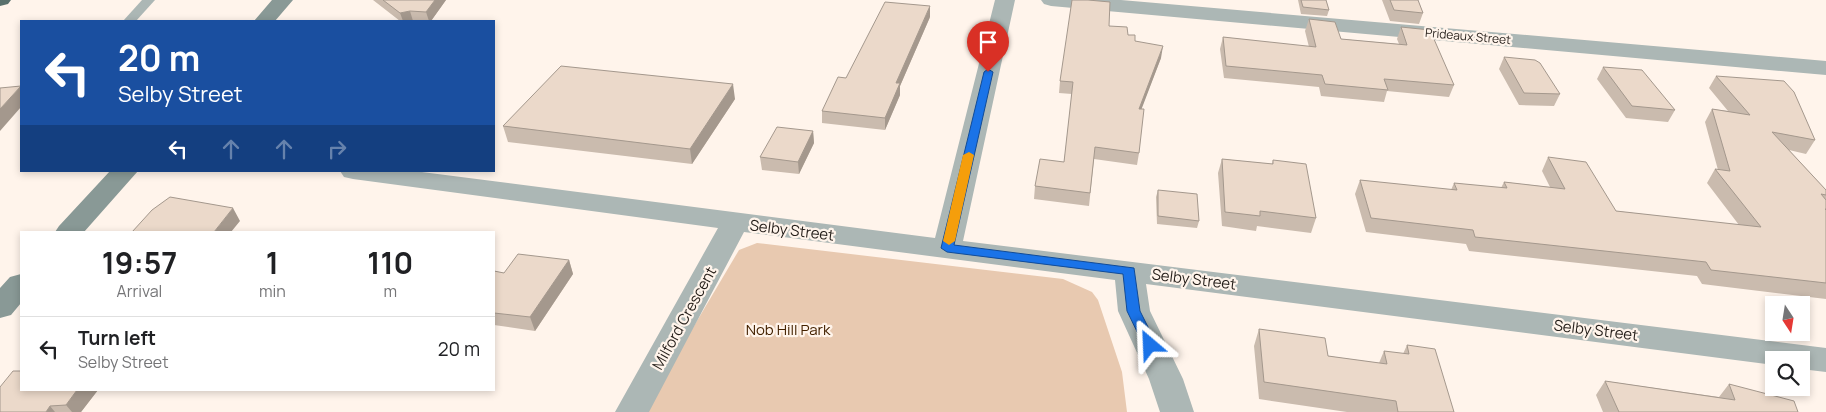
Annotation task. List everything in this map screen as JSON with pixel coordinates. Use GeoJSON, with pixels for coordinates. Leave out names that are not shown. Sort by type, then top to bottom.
{"type":"FeatureCollection","features":[{"type":"Feature","properties":{"kind":"street"},"geometry":{"type":"LineString","coordinates":[[265,20],[283,0]]}},
{"type":"Feature","properties":{"kind":"street"},"geometry":{"type":"LineString","coordinates":[[947,248],[1005,0]]}},
{"type":"Feature","properties":{"kind":"street","name":"Prideaux Street"},"geometry":{"type":"LineString","coordinates":[[1051,0],[1826,68]]}},
{"type":"Feature","properties":{"kind":"street"},"geometry":{"type":"LineString","coordinates":[[69,231],[124,172]]}},
{"type":"Feature","properties":{"kind":"street","name":"Selby Street"},"geometry":{"type":"LineString","coordinates":[[361,172],[735,223],[947,248],[1826,360]]}},
{"type":"Feature","properties":{"kind":"street","name":"Milford Crescent"},"geometry":{"type":"LineString","coordinates":[[632,412],[735,223]]}},
{"type":"Feature","properties":{"kind":"street"},"geometry":{"type":"LineString","coordinates":[[1129,271],[1134,311],[1166,379],[1177,412]]}},
{"type":"Feature","properties":{"kind":"street"},"geometry":{"type":"LineString","coordinates":[[0,307],[20,285]]}},
{"type":"Feature","properties":{"kind":"lane"},"geometry":{"type":"LineString","coordinates":[[130,20],[149,0]]}},
{"type":"Feature","properties":{"kind":"green space","name":"Nob Hill Park"},"geometry":{"type":"Polygon","coordinates":[[[757,243],[1063,279],[1092,292],[1098,300],[1122,372],[1127,412],[643,412],[739,250],[757,243]]]}},
{"type":"Feature","properties":{"kind":"building"},"geometry":{"type":"Polygon","coordinates":[[[383,0],[435,0],[426,12],[410,11],[400,13],[383,0]]]}},
{"type":"Feature","properties":{"kind":"building"},"geometry":{"type":"Polygon","coordinates":[[[1072,0],[1110,2],[1109,26],[1127,27],[1128,35],[1135,35],[1135,41],[1163,46],[1139,109],[1144,109],[1139,153],[1095,147],[1090,193],[1035,186],[1040,159],[1064,162],[1073,82],[1060,81],[1072,0]]]}},
{"type":"Feature","properties":{"kind":"building"},"geometry":{"type":"Polygon","coordinates":[[[1301,0],[1326,0],[1329,10],[1303,7],[1301,0]]]}},
{"type":"Feature","properties":{"kind":"building"},"geometry":{"type":"Polygon","coordinates":[[[1390,0],[1418,0],[1423,13],[1394,10],[1390,0]]]}},
{"type":"Feature","properties":{"kind":"building"},"geometry":{"type":"Polygon","coordinates":[[[885,2],[930,6],[896,83],[900,83],[885,118],[822,111],[838,77],[846,78],[885,2]]]}},
{"type":"Feature","properties":{"kind":"building"},"geometry":{"type":"Polygon","coordinates":[[[1309,19],[1335,22],[1341,39],[1407,45],[1401,27],[1430,30],[1454,85],[1384,79],[1388,90],[1325,84],[1322,75],[1226,66],[1223,37],[1316,47],[1309,19]]]}},
{"type":"Feature","properties":{"kind":"building"},"geometry":{"type":"Polygon","coordinates":[[[1504,57],[1535,60],[1540,63],[1560,94],[1524,93],[1504,57]]]}},
{"type":"Feature","properties":{"kind":"building"},"geometry":{"type":"Polygon","coordinates":[[[561,66],[733,84],[690,149],[503,126],[561,66]]]}},
{"type":"Feature","properties":{"kind":"building"},"geometry":{"type":"Polygon","coordinates":[[[1603,67],[1642,70],[1675,110],[1632,106],[1603,67]]]}},
{"type":"Feature","properties":{"kind":"building"},"geometry":{"type":"Polygon","coordinates":[[[1716,76],[1784,81],[1794,92],[1815,140],[1772,132],[1826,190],[1826,195],[1821,194],[1826,200],[1826,283],[1711,270],[1706,262],[1475,237],[1473,230],[1371,218],[1360,180],[1457,190],[1454,183],[1507,188],[1504,182],[1565,189],[1548,157],[1586,162],[1616,211],[1761,227],[1715,169],[1730,171],[1712,109],[1750,115],[1716,76]]]}},
{"type":"Feature","properties":{"kind":"building"},"geometry":{"type":"Polygon","coordinates":[[[20,86],[0,109],[0,88],[20,86]]]}},
{"type":"Feature","properties":{"kind":"building"},"geometry":{"type":"Polygon","coordinates":[[[777,127],[813,131],[798,162],[760,157],[777,127]]]}},
{"type":"Feature","properties":{"kind":"building"},"geometry":{"type":"Polygon","coordinates":[[[1222,159],[1273,164],[1273,160],[1306,164],[1316,218],[1260,211],[1260,216],[1225,212],[1222,159]]]}},
{"type":"Feature","properties":{"kind":"building"},"geometry":{"type":"Polygon","coordinates":[[[1158,190],[1197,194],[1199,221],[1158,216],[1158,190]]]}},
{"type":"Feature","properties":{"kind":"building"},"geometry":{"type":"Polygon","coordinates":[[[170,197],[233,208],[215,231],[133,231],[152,210],[170,197]]]}},
{"type":"Feature","properties":{"kind":"building"},"geometry":{"type":"Polygon","coordinates":[[[518,254],[569,260],[530,317],[495,313],[495,271],[504,273],[518,254]]]}},
{"type":"Feature","properties":{"kind":"building"},"geometry":{"type":"Polygon","coordinates":[[[1259,329],[1325,338],[1328,356],[1387,364],[1384,351],[1409,354],[1407,345],[1435,349],[1454,412],[1398,412],[1396,401],[1264,382],[1259,329]]]}},
{"type":"Feature","properties":{"kind":"building"},"geometry":{"type":"Polygon","coordinates":[[[13,371],[20,371],[20,391],[76,391],[66,405],[50,406],[46,412],[0,412],[0,387],[13,371]]]}},
{"type":"Feature","properties":{"kind":"building"},"geometry":{"type":"Polygon","coordinates":[[[1605,381],[1735,400],[1729,384],[1765,393],[1765,396],[1775,396],[1794,401],[1798,412],[1619,412],[1605,381]]]}},
{"type":"Feature","properties":{"kind":"slow traffic"},"geometry":{"type":"LineString","coordinates":[[949,241],[969,155]]}},
{"type":"Feature","properties":{"kind":"route"},"geometry":{"type":"LineString","coordinates":[[988,72],[947,248],[1129,271],[1134,311],[1150,345]]}}]}
